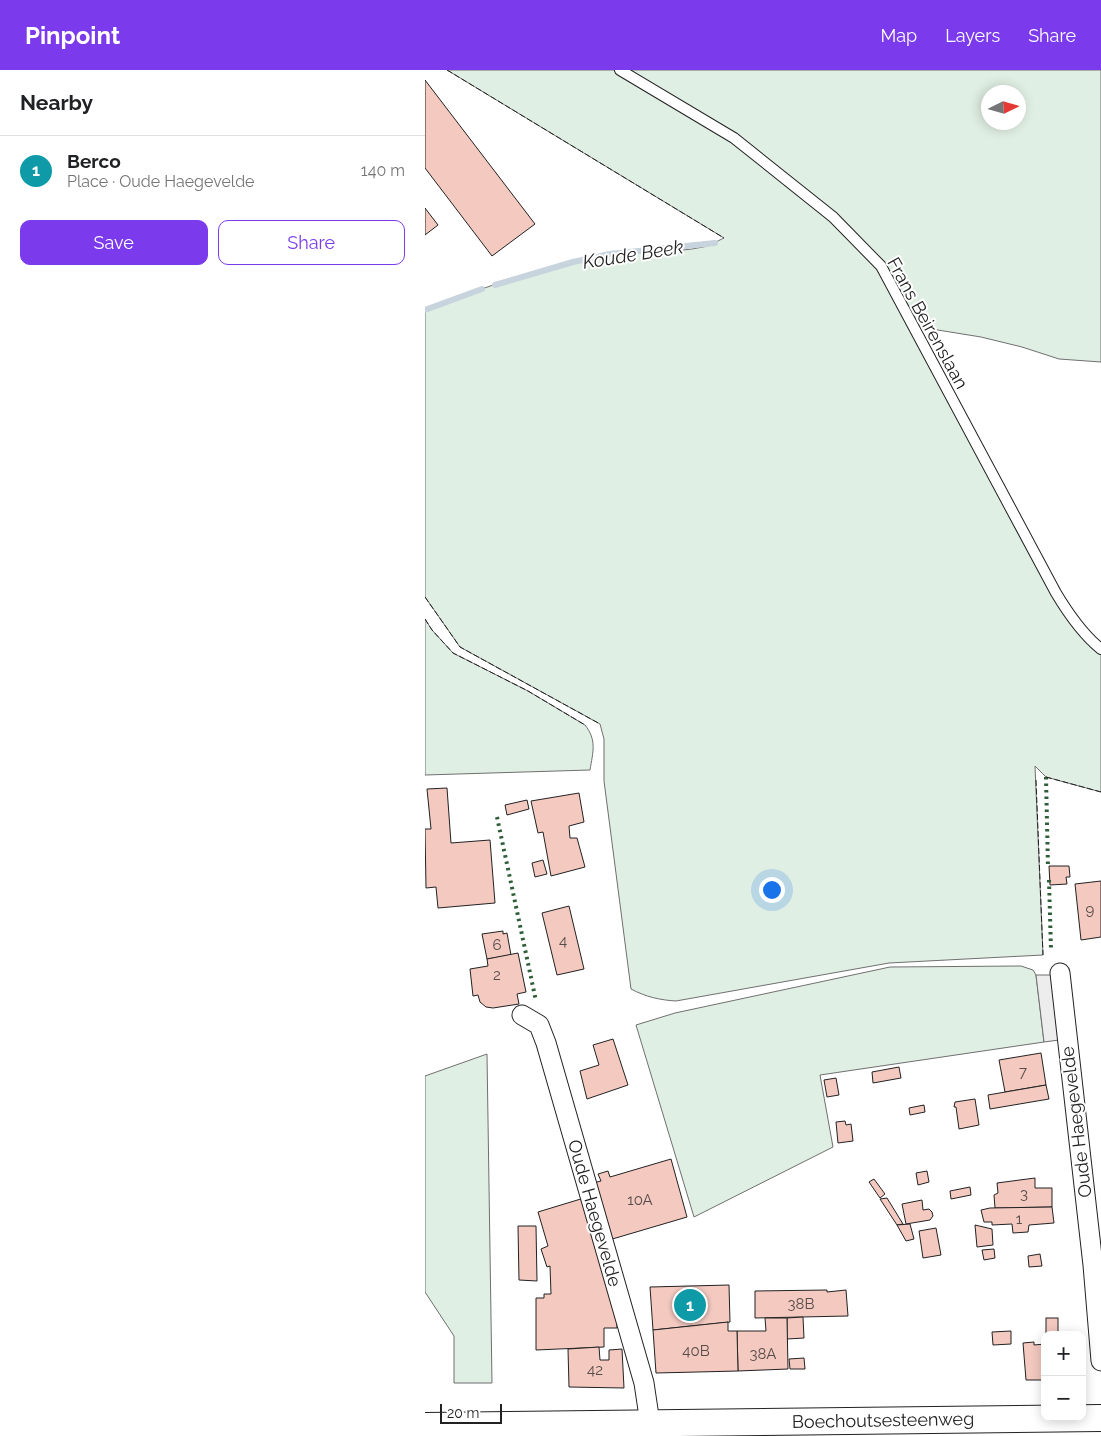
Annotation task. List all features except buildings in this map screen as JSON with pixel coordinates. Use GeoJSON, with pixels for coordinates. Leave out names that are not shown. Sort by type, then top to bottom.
{"type":"FeatureCollection","features":[{"type":"Feature","properties":{"kind":"street","name":"Oude Haegevelde"},"geometry":{"type":"LineString","coordinates":[[1060,973],[1093,1265],[1101,1362]]}},
{"type":"Feature","properties":{"kind":"street","name":"Oude Haegevelde"},"geometry":{"type":"LineString","coordinates":[[522,1015],[539,1025],[546,1043],[644,1383],[649,1422]]}},
{"type":"Feature","properties":{"kind":"street","name":"Boechoutsesteenweg"},"geometry":{"type":"LineString","coordinates":[[425,1426],[1101,1418]]}},
{"type":"Feature","properties":{"kind":"lane","name":"Frans Beirenslaan"},"geometry":{"type":"LineString","coordinates":[[620,70],[733,138],[833,217],[881,266],[1068,614],[1101,649]]}},
{"type":"Feature","properties":{"kind":"green space"},"geometry":{"type":"Polygon","coordinates":[[[447,70],[1101,70],[1101,362],[1059,359],[1022,347],[981,337],[913,326],[1056,593],[1101,649],[1101,792],[1046,777],[1035,766],[1043,955],[889,963],[676,1001],[653,998],[631,989],[604,781],[604,739],[600,724],[460,647],[425,597],[425,310],[515,278],[584,259],[608,254],[667,251],[708,246],[724,238],[447,70]]]}},
{"type":"Feature","properties":{"kind":"green space"},"geometry":{"type":"Polygon","coordinates":[[[425,619],[432,630],[453,653],[528,691],[585,725],[593,741],[590,770],[425,775],[425,619]]]}},
{"type":"Feature","properties":{"kind":"green space"},"geometry":{"type":"Polygon","coordinates":[[[1021,966],[1033,970],[1036,975],[1044,1042],[820,1075],[833,1147],[694,1217],[636,1025],[675,1013],[890,967],[1021,966]]]}},
{"type":"Feature","properties":{"kind":"green space"},"geometry":{"type":"Polygon","coordinates":[[[487,1054],[492,1383],[454,1383],[454,1336],[425,1292],[425,1076],[487,1054]]]}},
{"type":"Feature","properties":{"kind":"shaded area"},"geometry":{"type":"Polygon","coordinates":[[[1036,975],[1052,975],[1059,1040],[1044,1042],[1036,975]]]}},
{"type":"Feature","properties":{"kind":"waterway","name":"Koude Beek"},"geometry":{"type":"LineString","coordinates":[[495,285],[573,262],[610,254],[715,243]]}},
{"type":"Feature","properties":{"kind":"waterway","name":"Koude Beek"},"geometry":{"type":"LineString","coordinates":[[425,310],[482,289]]}},
{"type":"Feature","properties":{"kind":"hedge"},"geometry":{"type":"LineString","coordinates":[[1046,777],[1048,868]]}},
{"type":"Feature","properties":{"kind":"hedge"},"geometry":{"type":"LineString","coordinates":[[497,817],[536,1001]]}},
{"type":"Feature","properties":{"kind":"hedge"},"geometry":{"type":"LineString","coordinates":[[1049,880],[1051,950]]}},
{"type":"Feature","properties":{"kind":"fence"},"geometry":{"type":"LineString","coordinates":[[447,70],[724,238]]}},
{"type":"Feature","properties":{"kind":"fence"},"geometry":{"type":"LineString","coordinates":[[425,597],[460,647],[600,724]]}},
{"type":"Feature","properties":{"kind":"fence"},"geometry":{"type":"LineString","coordinates":[[425,619],[432,630],[453,653],[528,691],[585,725]]}},
{"type":"Feature","properties":{"kind":"fence"},"geometry":{"type":"LineString","coordinates":[[1046,777],[1101,792]]}},
{"type":"Feature","properties":{"kind":"fence"},"geometry":{"type":"LineString","coordinates":[[1036,780],[1043,955]]}},
{"type":"Feature","properties":{"kind":"place","name":"Berco"},"geometry":{"type":"Point","coordinates":[690,1305]}}]}
